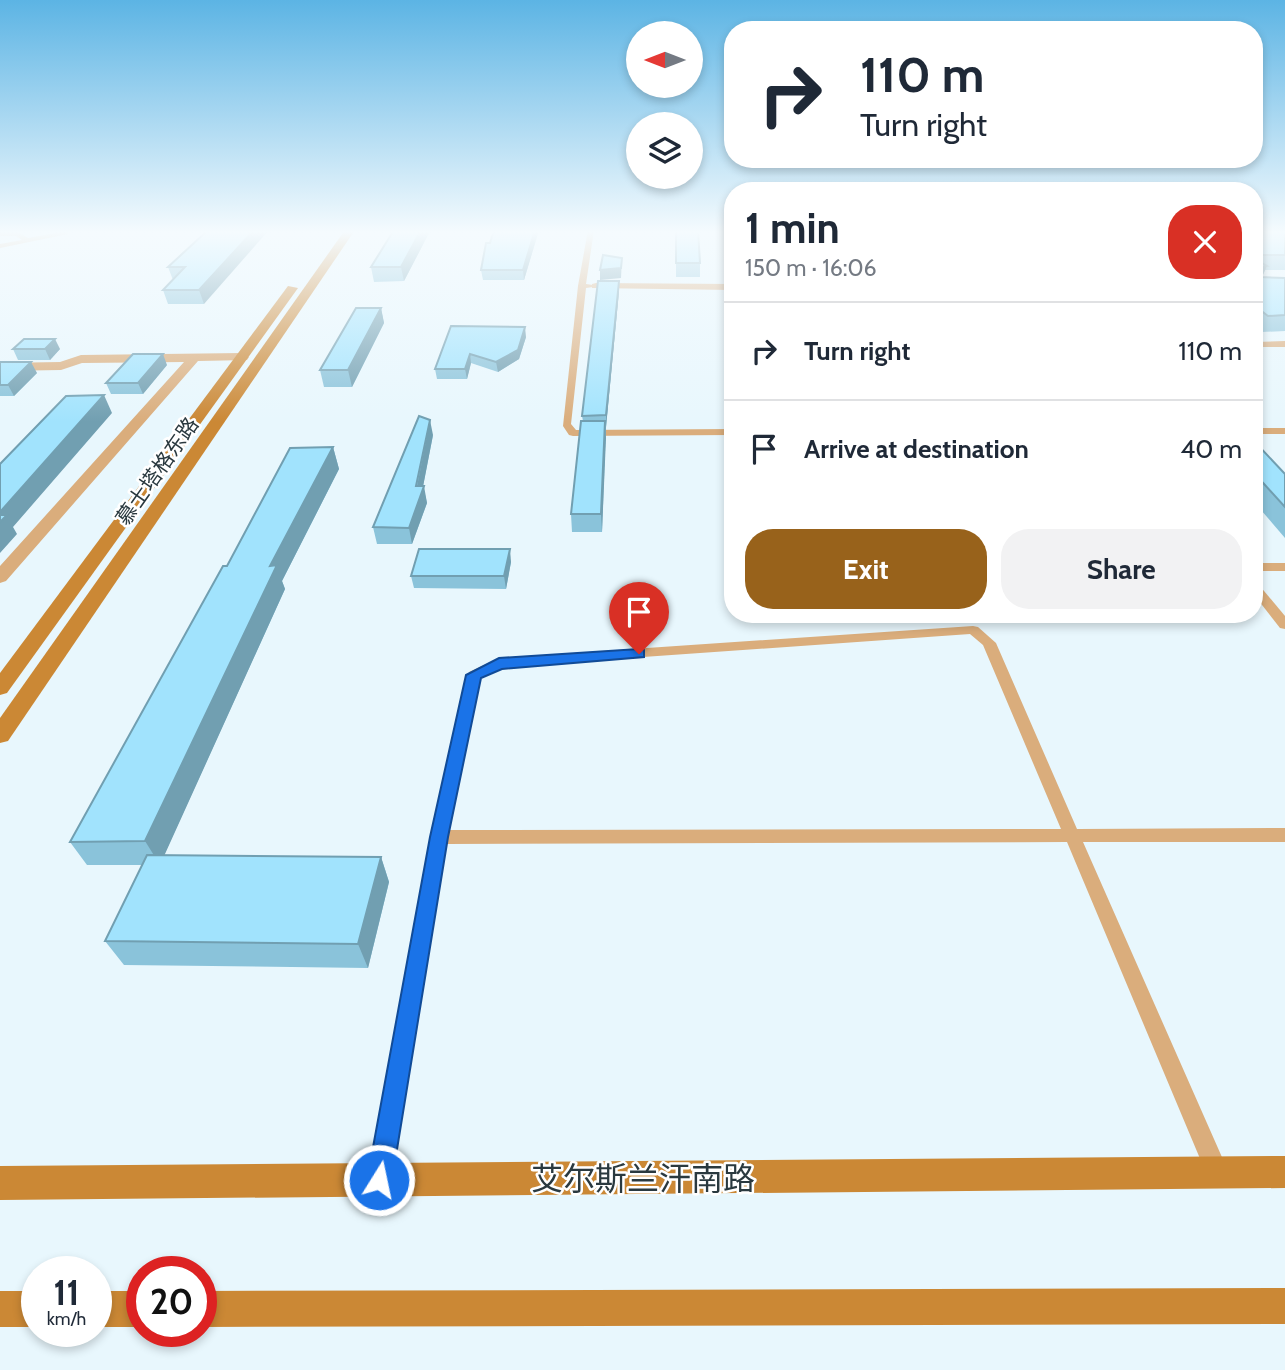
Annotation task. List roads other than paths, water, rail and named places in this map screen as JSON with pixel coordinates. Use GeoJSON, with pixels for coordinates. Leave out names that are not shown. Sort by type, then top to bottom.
{"type":"FeatureCollection","features":[{"type":"Feature","properties":{"kind":"main road","name":"慕士塔格东路"},"geometry":{"type":"LineString","coordinates":[[0,688],[288,294]]}},
{"type":"Feature","properties":{"kind":"main road","name":"慕士塔格东路"},"geometry":{"type":"LineString","coordinates":[[0,735],[305,294]]}},
{"type":"Feature","properties":{"kind":"main road","name":"艾尔斯兰汗南路"},"geometry":{"type":"LineString","coordinates":[[0,1183],[1285,1172]]}},
{"type":"Feature","properties":{"kind":"main road"},"geometry":{"type":"LineString","coordinates":[[217,1309],[1285,1306]]}},
{"type":"Feature","properties":{"kind":"main road"},"geometry":{"type":"LineString","coordinates":[[0,1309],[21,1309]]}},
{"type":"Feature","properties":{"kind":"street"},"geometry":{"type":"LineString","coordinates":[[0,577],[195,357]]}},
{"type":"Feature","properties":{"kind":"street"},"geometry":{"type":"LineString","coordinates":[[0,367],[61,366],[81,359],[242,357]]}},
{"type":"Feature","properties":{"kind":"lane"},"geometry":{"type":"LineString","coordinates":[[581,294],[566,424],[573,433],[724,432]]}},
{"type":"Feature","properties":{"kind":"lane"},"geometry":{"type":"LineString","coordinates":[[1263,345],[1285,344]]}},
{"type":"Feature","properties":{"kind":"lane"},"geometry":{"type":"LineString","coordinates":[[1263,431],[1285,431]]}},
{"type":"Feature","properties":{"kind":"lane"},"geometry":{"type":"LineString","coordinates":[[1263,567],[1285,567]]}},
{"type":"Feature","properties":{"kind":"lane"},"geometry":{"type":"LineString","coordinates":[[1263,598],[1285,625]]}},
{"type":"Feature","properties":{"kind":"lane"},"geometry":{"type":"LineString","coordinates":[[379,1180],[439,837],[474,675],[499,663],[972,631],[989,643],[1218,1173]]}},
{"type":"Feature","properties":{"kind":"lane"},"geometry":{"type":"LineString","coordinates":[[439,837],[1285,835]]}}]}
